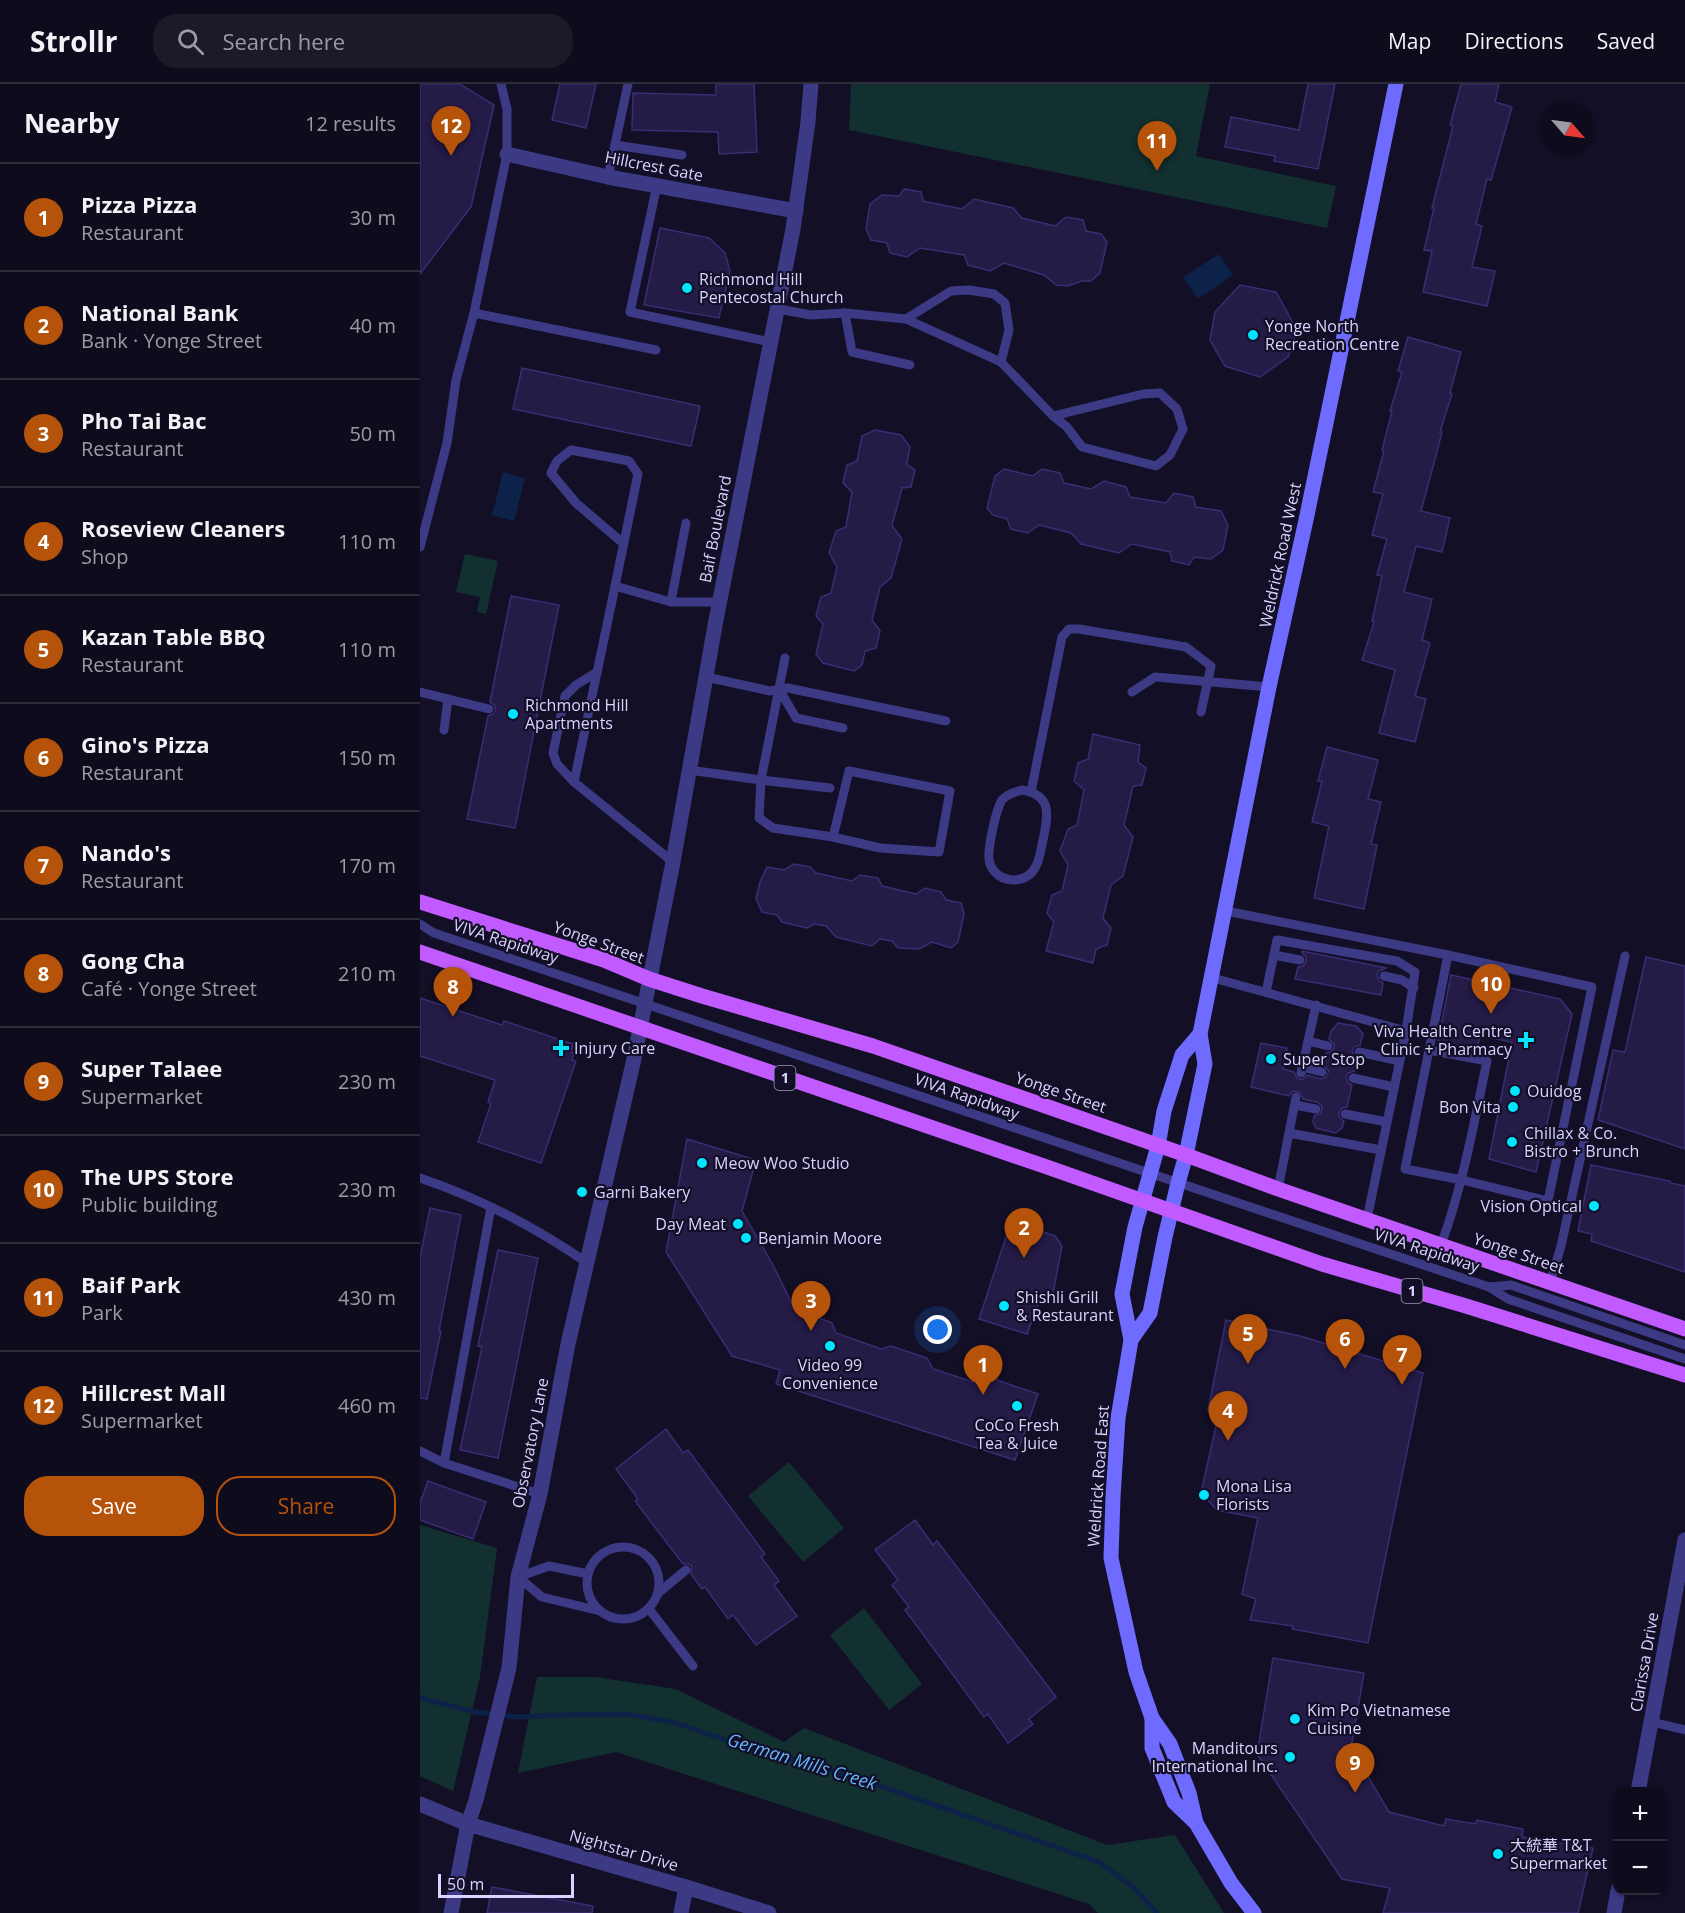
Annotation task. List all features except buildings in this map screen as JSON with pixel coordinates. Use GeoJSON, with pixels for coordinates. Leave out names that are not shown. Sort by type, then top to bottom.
{"type":"FeatureCollection","features":[{"type":"Feature","properties":{"kind":"main road","name":"Yonge Street"},"geometry":{"type":"LineString","coordinates":[[420,902],[604,960],[649,979],[873,1046],[1685,1329]]}},
{"type":"Feature","properties":{"kind":"main road","name":"1"},"geometry":{"type":"LineString","coordinates":[[420,952],[1322,1264],[1466,1306],[1685,1375]]}},
{"type":"Feature","properties":{"kind":"street","name":"Baif Boulevard"},"geometry":{"type":"LineString","coordinates":[[649,979],[673,862],[719,603],[796,211],[811,84]]}},
{"type":"Feature","properties":{"kind":"street","name":"Weldrick Road West"},"geometry":{"type":"LineString","coordinates":[[1186,1155],[1205,1064],[1200,1034],[1213,978],[1269,687],[1396,84]]}},
{"type":"Feature","properties":{"kind":"street","name":"Hillcrest Gate"},"geometry":{"type":"LineString","coordinates":[[507,154],[608,177],[796,211]]}},
{"type":"Feature","properties":{"kind":"street","name":"Observatory Lane"},"geometry":{"type":"LineString","coordinates":[[451,1913],[468,1824],[509,1668],[518,1577],[540,1494],[568,1344],[631,1070],[649,979]]}},
{"type":"Feature","properties":{"kind":"street","name":"Weldrick Road West"},"geometry":{"type":"LineString","coordinates":[[1158,1146],[1164,1111],[1182,1055],[1200,1034]]}},
{"type":"Feature","properties":{"kind":"street","name":"Weldrick Road East"},"geometry":{"type":"LineString","coordinates":[[1158,1146],[1142,1200],[1122,1294],[1131,1340],[1118,1418],[1111,1558],[1136,1672],[1152,1718],[1170,1744],[1189,1793],[1196,1823],[1231,1883],[1254,1913]]}},
{"type":"Feature","properties":{"kind":"street","name":"Weldrick Road East"},"geometry":{"type":"LineString","coordinates":[[1131,1340],[1150,1313],[1171,1210],[1186,1155]]}},
{"type":"Feature","properties":{"kind":"street","name":"Clarissa Drive"},"geometry":{"type":"LineString","coordinates":[[1639,1787],[1685,1540]]}},
{"type":"Feature","properties":{"kind":"street","name":"Nightstar Drive"},"geometry":{"type":"LineString","coordinates":[[420,1804],[468,1824],[769,1913]]}},
{"type":"Feature","properties":{"kind":"street"},"geometry":{"type":"LineString","coordinates":[[681,1913],[686,1887]]}},
{"type":"Feature","properties":{"kind":"street"},"geometry":{"type":"LineString","coordinates":[[1614,1913],[1617,1895]]}},
{"type":"Feature","properties":{"kind":"lane"},"geometry":{"type":"LineString","coordinates":[[420,543],[447,443],[456,380],[474,313],[507,154],[507,109],[501,84]]}},
{"type":"Feature","properties":{"kind":"lane"},"geometry":{"type":"LineString","coordinates":[[608,177],[628,84]]}},
{"type":"Feature","properties":{"kind":"lane"},"geometry":{"type":"LineString","coordinates":[[615,145],[682,155]]}},
{"type":"Feature","properties":{"kind":"lane"},"geometry":{"type":"LineString","coordinates":[[657,186],[630,312],[770,342]]}},
{"type":"Feature","properties":{"kind":"lane"},"geometry":{"type":"LineString","coordinates":[[906,318],[951,291],[969,290],[994,294],[1005,303],[1009,330],[1001,362]]}},
{"type":"Feature","properties":{"kind":"lane"},"geometry":{"type":"LineString","coordinates":[[778,309],[812,315],[846,313],[906,318],[1001,362],[1053,416],[1067,428],[1082,447],[1156,466],[1170,455],[1183,429],[1177,408],[1160,393],[1143,394],[1053,416]]}},
{"type":"Feature","properties":{"kind":"lane"},"geometry":{"type":"LineString","coordinates":[[474,313],[656,350]]}},
{"type":"Feature","properties":{"kind":"lane"},"geometry":{"type":"LineString","coordinates":[[846,313],[852,352],[910,365]]}},
{"type":"Feature","properties":{"kind":"lane"},"geometry":{"type":"LineString","coordinates":[[574,782],[624,544],[638,474],[629,461],[571,450],[557,461],[551,473],[576,503],[624,544]]}},
{"type":"Feature","properties":{"kind":"lane"},"geometry":{"type":"LineString","coordinates":[[671,602],[686,523]]}},
{"type":"Feature","properties":{"kind":"lane"},"geometry":{"type":"LineString","coordinates":[[615,586],[671,602],[719,603]]}},
{"type":"Feature","properties":{"kind":"lane"},"geometry":{"type":"LineString","coordinates":[[1030,792],[1062,637],[1069,629],[1186,647],[1211,666],[1201,712]]}},
{"type":"Feature","properties":{"kind":"lane"},"geometry":{"type":"LineString","coordinates":[[785,658],[761,780],[759,818],[773,828],[833,837],[880,848],[939,852],[950,791],[849,771],[833,837]]}},
{"type":"Feature","properties":{"kind":"lane"},"geometry":{"type":"LineString","coordinates":[[597,672],[576,685],[565,696],[553,753],[557,764],[574,782],[673,862]]}},
{"type":"Feature","properties":{"kind":"lane"},"geometry":{"type":"LineString","coordinates":[[706,676],[770,691],[788,688],[946,721]]}},
{"type":"Feature","properties":{"kind":"lane"},"geometry":{"type":"LineString","coordinates":[[1132,692],[1155,677],[1269,687]]}},
{"type":"Feature","properties":{"kind":"lane"},"geometry":{"type":"LineString","coordinates":[[779,689],[796,718],[843,728]]}},
{"type":"Feature","properties":{"kind":"lane"},"geometry":{"type":"LineString","coordinates":[[420,692],[489,709]]}},
{"type":"Feature","properties":{"kind":"lane"},"geometry":{"type":"LineString","coordinates":[[444,730],[448,699]]}},
{"type":"Feature","properties":{"kind":"lane"},"geometry":{"type":"LineString","coordinates":[[689,771],[831,788]]}},
{"type":"Feature","properties":{"kind":"lane"},"geometry":{"type":"LineString","coordinates":[[1022,790],[1030,792],[1038,795],[1047,810],[1048,819],[1039,858],[1032,873],[1025,878],[1009,880],[994,872],[988,856],[998,809],[1001,801],[1014,792],[1022,790]]}},
{"type":"Feature","properties":{"kind":"lane"},"geometry":{"type":"LineString","coordinates":[[1226,911],[1448,955],[1592,987],[1548,1201],[1406,1169],[1448,955]]}},
{"type":"Feature","properties":{"kind":"lane","name":"VIVA Rapidway"},"geometry":{"type":"LineString","coordinates":[[420,924],[434,933],[1489,1287],[1508,1299],[1685,1359]]}},
{"type":"Feature","properties":{"kind":"lane","name":"VIVA Rapidway"},"geometry":{"type":"LineString","coordinates":[[420,932],[434,933]]}},
{"type":"Feature","properties":{"kind":"lane"},"geometry":{"type":"LineString","coordinates":[[1266,992],[1277,940],[1397,961],[1415,972],[1406,1031],[1367,1220]]}},
{"type":"Feature","properties":{"kind":"lane"},"geometry":{"type":"LineString","coordinates":[[1274,955],[1300,960]]}},
{"type":"Feature","properties":{"kind":"lane"},"geometry":{"type":"LineString","coordinates":[[1550,1282],[1561,1246],[1625,956]]}},
{"type":"Feature","properties":{"kind":"lane"},"geometry":{"type":"LineString","coordinates":[[1384,976],[1402,980],[1414,988]]}},
{"type":"Feature","properties":{"kind":"lane"},"geometry":{"type":"LineString","coordinates":[[1213,978],[1406,1031]]}},
{"type":"Feature","properties":{"kind":"lane"},"geometry":{"type":"LineString","coordinates":[[1316,1005],[1301,1070],[1322,1072]]}},
{"type":"Feature","properties":{"kind":"lane"},"geometry":{"type":"LineString","coordinates":[[1308,1041],[1328,1046]]}},
{"type":"Feature","properties":{"kind":"lane"},"geometry":{"type":"LineString","coordinates":[[1429,1050],[1487,1061],[1462,1180],[1441,1245]]}},
{"type":"Feature","properties":{"kind":"lane"},"geometry":{"type":"LineString","coordinates":[[1359,1052],[1400,1061]]}},
{"type":"Feature","properties":{"kind":"lane"},"geometry":{"type":"LineString","coordinates":[[1353,1078],[1394,1087]]}},
{"type":"Feature","properties":{"kind":"lane"},"geometry":{"type":"LineString","coordinates":[[1278,1189],[1295,1101],[1316,1109]]}},
{"type":"Feature","properties":{"kind":"lane"},"geometry":{"type":"LineString","coordinates":[[1345,1114],[1387,1122]]}},
{"type":"Feature","properties":{"kind":"lane"},"geometry":{"type":"LineString","coordinates":[[1289,1133],[1381,1150]]}},
{"type":"Feature","properties":{"kind":"lane"},"geometry":{"type":"LineString","coordinates":[[420,1178],[451,1188],[491,1207],[586,1262]]}},
{"type":"Feature","properties":{"kind":"lane"},"geometry":{"type":"LineString","coordinates":[[444,1463],[491,1207]]}},
{"type":"Feature","properties":{"kind":"lane","name":"VIVA Rapidway"},"geometry":{"type":"LineString","coordinates":[[1489,1287],[1511,1285],[1685,1345]]}},
{"type":"Feature","properties":{"kind":"lane"},"geometry":{"type":"LineString","coordinates":[[420,1451],[444,1463],[540,1494]]}},
{"type":"Feature","properties":{"kind":"lane"},"geometry":{"type":"LineString","coordinates":[[624,1547],[636,1549],[654,1564],[659,1575],[657,1594],[649,1609],[639,1616],[627,1619],[616,1618],[596,1606],[587,1585],[588,1574],[593,1563],[602,1554],[624,1547]]}},
{"type":"Feature","properties":{"kind":"lane"},"geometry":{"type":"LineString","coordinates":[[518,1577],[549,1566],[588,1574]]}},
{"type":"Feature","properties":{"kind":"lane"},"geometry":{"type":"LineString","coordinates":[[657,1594],[686,1570]]}},
{"type":"Feature","properties":{"kind":"lane"},"geometry":{"type":"LineString","coordinates":[[518,1577],[542,1597],[602,1611]]}},
{"type":"Feature","properties":{"kind":"lane"},"geometry":{"type":"LineString","coordinates":[[649,1609],[693,1666]]}},
{"type":"Feature","properties":{"kind":"lane"},"geometry":{"type":"LineString","coordinates":[[1652,1722],[1685,1730]]}},
{"type":"Feature","properties":{"kind":"green space"},"geometry":{"type":"Polygon","coordinates":[[[851,84],[1210,84],[1196,156],[1336,186],[1327,228],[849,130],[851,84]]]}},
{"type":"Feature","properties":{"kind":"green space"},"geometry":{"type":"Polygon","coordinates":[[[465,554],[498,561],[486,614],[477,612],[480,597],[456,592],[465,554]]]}},
{"type":"Feature","properties":{"kind":"green space"},"geometry":{"type":"Polygon","coordinates":[[[789,1462],[844,1528],[803,1562],[748,1496],[789,1462]]]}},
{"type":"Feature","properties":{"kind":"green space"},"geometry":{"type":"Polygon","coordinates":[[[420,1525],[497,1548],[480,1677],[453,1791],[420,1776],[420,1525]]]}},
{"type":"Feature","properties":{"kind":"green space"},"geometry":{"type":"Polygon","coordinates":[[[864,1608],[922,1684],[889,1710],[830,1635],[864,1608]]]}},
{"type":"Feature","properties":{"kind":"green space"},"geometry":{"type":"Polygon","coordinates":[[[537,1677],[595,1677],[676,1689],[784,1742],[804,1728],[1107,1845],[1175,1835],[1224,1913],[1098,1913],[1089,1904],[616,1752],[518,1773],[537,1677]]]}},
{"type":"Feature","properties":{"kind":"water"},"geometry":{"type":"Polygon","coordinates":[[[1219,254],[1233,275],[1198,299],[1183,277],[1219,254]]]}},
{"type":"Feature","properties":{"kind":"water"},"geometry":{"type":"Polygon","coordinates":[[[503,472],[525,478],[514,521],[492,515],[503,472]]]}},
{"type":"Feature","properties":{"kind":"waterway","name":"German Mills Creek"},"geometry":{"type":"LineString","coordinates":[[420,1698],[475,1712],[518,1717],[625,1714],[673,1722],[731,1742],[857,1778],[1099,1862],[1133,1887],[1157,1913]]}},
{"type":"Feature","properties":{"kind":"place","name":"Hillcrest Mall"},"geometry":{"type":"Point","coordinates":[451,156]}},
{"type":"Feature","properties":{"kind":"place","name":"Baif Park"},"geometry":{"type":"Point","coordinates":[1157,171]}},
{"type":"Feature","properties":{"kind":"place","name":"Richmond Hill Pentecostal Church"},"geometry":{"type":"Point","coordinates":[687,288]}},
{"type":"Feature","properties":{"kind":"place","name":"Yonge North Recreation Centre"},"geometry":{"type":"Point","coordinates":[1253,335]}},
{"type":"Feature","properties":{"kind":"place","name":"Richmond Hill Apartments"},"geometry":{"type":"Point","coordinates":[513,714]}},
{"type":"Feature","properties":{"kind":"place","name":"The UPS Store"},"geometry":{"type":"Point","coordinates":[1491,1014]}},
{"type":"Feature","properties":{"kind":"place","name":"Gong Cha"},"geometry":{"type":"Point","coordinates":[453,1017]}},
{"type":"Feature","properties":{"kind":"place","name":"Viva Health Centre Clinic + Pharmacy"},"geometry":{"type":"Point","coordinates":[1526,1040]}},
{"type":"Feature","properties":{"kind":"place","name":"Injury Care"},"geometry":{"type":"Point","coordinates":[561,1048]}},
{"type":"Feature","properties":{"kind":"place","name":"Super Stop"},"geometry":{"type":"Point","coordinates":[1271,1059]}},
{"type":"Feature","properties":{"kind":"place","name":"Ouidog"},"geometry":{"type":"Point","coordinates":[1515,1091]}},
{"type":"Feature","properties":{"kind":"place","name":"Bon Vita"},"geometry":{"type":"Point","coordinates":[1513,1107]}},
{"type":"Feature","properties":{"kind":"place","name":"Chillax & Co. Bistro + Brunch"},"geometry":{"type":"Point","coordinates":[1512,1142]}},
{"type":"Feature","properties":{"kind":"place","name":"Meow Woo Studio"},"geometry":{"type":"Point","coordinates":[702,1163]}},
{"type":"Feature","properties":{"kind":"place","name":"Garni Bakery"},"geometry":{"type":"Point","coordinates":[582,1192]}},
{"type":"Feature","properties":{"kind":"place","name":"Vision Optical"},"geometry":{"type":"Point","coordinates":[1594,1206]}},
{"type":"Feature","properties":{"kind":"place","name":"Day Meat"},"geometry":{"type":"Point","coordinates":[738,1224]}},
{"type":"Feature","properties":{"kind":"place","name":"Benjamin Moore"},"geometry":{"type":"Point","coordinates":[746,1238]}},
{"type":"Feature","properties":{"kind":"place","name":"National Bank"},"geometry":{"type":"Point","coordinates":[1024,1258]}},
{"type":"Feature","properties":{"kind":"place","name":"Shishli Grill & Restaurant"},"geometry":{"type":"Point","coordinates":[1004,1306]}},
{"type":"Feature","properties":{"kind":"place","name":"Pho Tai Bac"},"geometry":{"type":"Point","coordinates":[811,1331]}},
{"type":"Feature","properties":{"kind":"place","name":"Video 99 Convenience"},"geometry":{"type":"Point","coordinates":[830,1346]}},
{"type":"Feature","properties":{"kind":"place","name":"Kazan Table BBQ"},"geometry":{"type":"Point","coordinates":[1248,1364]}},
{"type":"Feature","properties":{"kind":"place","name":"Gino's Pizza"},"geometry":{"type":"Point","coordinates":[1345,1369]}},
{"type":"Feature","properties":{"kind":"place","name":"Nando's"},"geometry":{"type":"Point","coordinates":[1402,1385]}},
{"type":"Feature","properties":{"kind":"place","name":"Pizza Pizza"},"geometry":{"type":"Point","coordinates":[983,1395]}},
{"type":"Feature","properties":{"kind":"place","name":"CoCo Fresh Tea & Juice"},"geometry":{"type":"Point","coordinates":[1017,1406]}},
{"type":"Feature","properties":{"kind":"place","name":"Roseview Cleaners"},"geometry":{"type":"Point","coordinates":[1228,1441]}},
{"type":"Feature","properties":{"kind":"place","name":"Mona Lisa Florists"},"geometry":{"type":"Point","coordinates":[1204,1495]}},
{"type":"Feature","properties":{"kind":"place","name":"Kim Po Vietnamese Cuisine"},"geometry":{"type":"Point","coordinates":[1295,1719]}},
{"type":"Feature","properties":{"kind":"place","name":"Manditours International Inc."},"geometry":{"type":"Point","coordinates":[1290,1757]}},
{"type":"Feature","properties":{"kind":"place","name":"Super Talaee"},"geometry":{"type":"Point","coordinates":[1355,1793]}},
{"type":"Feature","properties":{"kind":"place","name":"大統華 T&T Supermarket"},"geometry":{"type":"Point","coordinates":[1498,1854]}}]}
